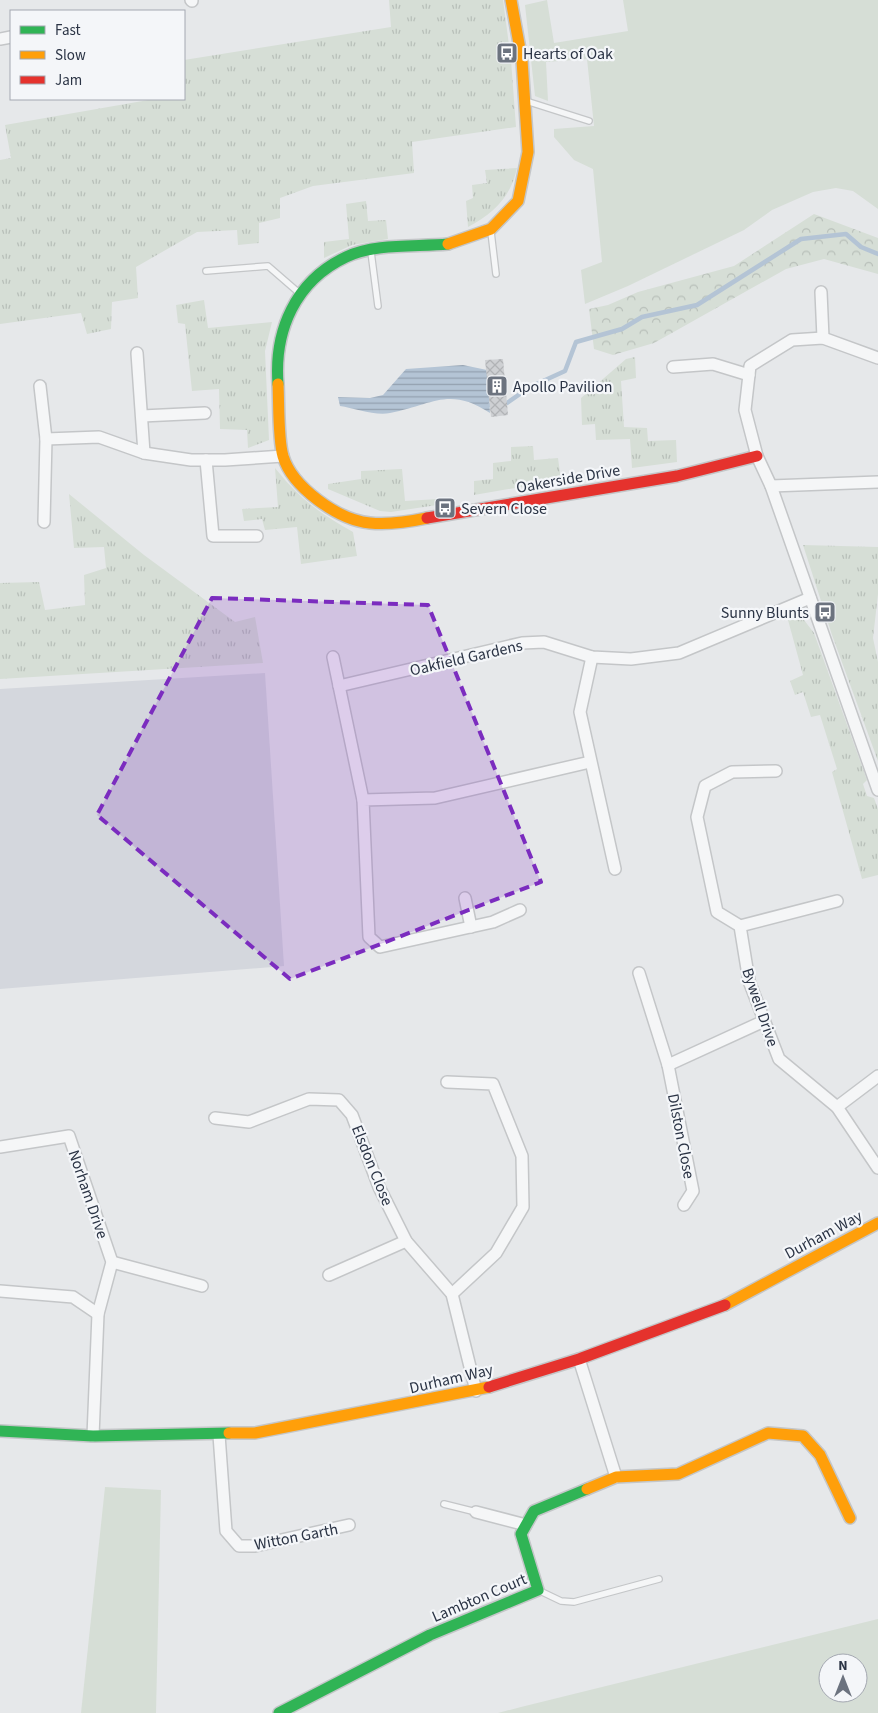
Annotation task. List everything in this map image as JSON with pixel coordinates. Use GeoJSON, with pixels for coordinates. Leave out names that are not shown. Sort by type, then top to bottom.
{"type":"FeatureCollection","features":[{"type":"Feature","properties":{"kind":"street","name":"Oakerside Drive"},"geometry":{"type":"LineString","coordinates":[[511,0],[522,60],[528,152],[518,201],[491,229],[448,244],[371,250],[346,257],[324,271],[300,293],[287,317],[276,358],[283,456],[296,479],[312,497],[344,515],[368,523],[399,523],[677,476],[757,456]]}},
{"type":"Feature","properties":{"kind":"street"},"geometry":{"type":"LineString","coordinates":[[821,292],[823,338]]}},
{"type":"Feature","properties":{"kind":"street"},"geometry":{"type":"LineString","coordinates":[[878,358],[823,338],[792,340],[750,366],[744,410],[757,456],[770,486],[878,790]]}},
{"type":"Feature","properties":{"kind":"street"},"geometry":{"type":"LineString","coordinates":[[137,353],[144,453]]}},
{"type":"Feature","properties":{"kind":"street"},"geometry":{"type":"LineString","coordinates":[[673,367],[713,364],[749,375]]}},
{"type":"Feature","properties":{"kind":"street"},"geometry":{"type":"LineString","coordinates":[[40,386],[46,439],[44,522]]}},
{"type":"Feature","properties":{"kind":"street"},"geometry":{"type":"LineString","coordinates":[[142,416],[204,413]]}},
{"type":"Feature","properties":{"kind":"street"},"geometry":{"type":"LineString","coordinates":[[46,439],[99,437],[144,453],[191,460],[283,456]]}},
{"type":"Feature","properties":{"kind":"street"},"geometry":{"type":"LineString","coordinates":[[206,460],[213,536],[257,536]]}},
{"type":"Feature","properties":{"kind":"street"},"geometry":{"type":"LineString","coordinates":[[770,486],[878,482]]}},
{"type":"Feature","properties":{"kind":"street","name":"Oakfield Gardens"},"geometry":{"type":"LineString","coordinates":[[339,686],[522,643],[544,642],[592,657],[630,659],[679,654],[810,598]]}},
{"type":"Feature","properties":{"kind":"street"},"geometry":{"type":"LineString","coordinates":[[333,657],[363,800],[368,937],[380,946],[493,922],[520,910]]}},
{"type":"Feature","properties":{"kind":"street"},"geometry":{"type":"LineString","coordinates":[[592,657],[580,712],[615,869]]}},
{"type":"Feature","properties":{"kind":"street"},"geometry":{"type":"LineString","coordinates":[[363,800],[435,798],[590,762]]}},
{"type":"Feature","properties":{"kind":"street"},"geometry":{"type":"LineString","coordinates":[[776,771],[732,772],[705,786],[698,817],[717,912],[740,926],[837,901]]}},
{"type":"Feature","properties":{"kind":"street"},"geometry":{"type":"LineString","coordinates":[[465,898],[471,927]]}},
{"type":"Feature","properties":{"kind":"street","name":"Bywell Drive"},"geometry":{"type":"LineString","coordinates":[[740,926],[749,981],[779,1059],[837,1107],[878,1168]]}},
{"type":"Feature","properties":{"kind":"street","name":"Dilston Close"},"geometry":{"type":"LineString","coordinates":[[639,973],[668,1065],[693,1191],[684,1205]]}},
{"type":"Feature","properties":{"kind":"street"},"geometry":{"type":"LineString","coordinates":[[668,1065],[764,1020]]}},
{"type":"Feature","properties":{"kind":"street"},"geometry":{"type":"LineString","coordinates":[[837,1107],[878,1076]]}},
{"type":"Feature","properties":{"kind":"street"},"geometry":{"type":"LineString","coordinates":[[447,1082],[493,1084],[522,1156],[523,1207],[496,1253],[452,1294]]}},
{"type":"Feature","properties":{"kind":"street","name":"Elsdon Close"},"geometry":{"type":"LineString","coordinates":[[215,1118],[249,1122],[309,1098],[339,1100],[352,1115],[379,1187],[406,1241],[452,1294],[476,1391]]}},
{"type":"Feature","properties":{"kind":"street","name":"Norham Drive"},"geometry":{"type":"LineString","coordinates":[[0,1147],[69,1136],[112,1262]]}},
{"type":"Feature","properties":{"kind":"street","name":"Durham Way"},"geometry":{"type":"LineString","coordinates":[[0,1430],[93,1436],[255,1432],[476,1391],[579,1359],[724,1306],[878,1223]]}},
{"type":"Feature","properties":{"kind":"street"},"geometry":{"type":"LineString","coordinates":[[329,1275],[406,1241]]}},
{"type":"Feature","properties":{"kind":"street"},"geometry":{"type":"LineString","coordinates":[[93,1436],[98,1314],[112,1262],[202,1286]]}},
{"type":"Feature","properties":{"kind":"street"},"geometry":{"type":"LineString","coordinates":[[0,1290],[73,1297],[98,1314]]}},
{"type":"Feature","properties":{"kind":"street"},"geometry":{"type":"LineString","coordinates":[[579,1359],[616,1477]]}},
{"type":"Feature","properties":{"kind":"street"},"geometry":{"type":"LineString","coordinates":[[476,1512],[526,1524],[534,1512],[616,1477],[678,1474],[768,1433],[803,1436],[820,1455],[850,1518]]}},
{"type":"Feature","properties":{"kind":"street","name":"Witton Garth"},"geometry":{"type":"LineString","coordinates":[[218,1434],[226,1531],[239,1546],[255,1546],[349,1525]]}},
{"type":"Feature","properties":{"kind":"street","name":"Lambton Court"},"geometry":{"type":"LineString","coordinates":[[279,1713],[430,1635],[538,1590],[521,1534],[526,1524]]}},
{"type":"Feature","properties":{"kind":"lane"},"geometry":{"type":"LineString","coordinates":[[526,101],[589,121]]}},
{"type":"Feature","properties":{"kind":"lane"},"geometry":{"type":"LineString","coordinates":[[491,229],[496,274]]}},
{"type":"Feature","properties":{"kind":"lane"},"geometry":{"type":"LineString","coordinates":[[371,250],[378,306]]}},
{"type":"Feature","properties":{"kind":"lane"},"geometry":{"type":"LineString","coordinates":[[206,271],[268,266],[300,293]]}},
{"type":"Feature","properties":{"kind":"lane"},"geometry":{"type":"LineString","coordinates":[[444,1504],[476,1512]]}},
{"type":"Feature","properties":{"kind":"lane"},"geometry":{"type":"LineString","coordinates":[[538,1590],[561,1601],[574,1602],[659,1579]]}},
{"type":"Feature","properties":{"kind":"highlighted area"},"geometry":{"type":"Polygon","coordinates":[[[212,598],[428,605],[541,882],[290,979],[97,815],[212,598]]]}},
{"type":"Feature","properties":{"kind":"shaded area"},"geometry":{"type":"Polygon","coordinates":[[[265,673],[284,966],[0,989],[0,689],[265,673]]]}},
{"type":"Feature","properties":{"kind":"green space"},"geometry":{"type":"Polygon","coordinates":[[[389,0],[503,0],[511,60],[516,127],[412,142],[414,173],[313,186],[280,198],[280,218],[259,223],[259,243],[238,245],[237,230],[197,232],[136,267],[138,298],[112,302],[111,329],[87,334],[81,313],[0,324],[0,160],[11,158],[5,125],[148,100],[185,100],[185,60],[391,27],[389,0]]]}},
{"type":"Feature","properties":{"kind":"green space"},"geometry":{"type":"Polygon","coordinates":[[[547,0],[554,43],[628,31],[623,0],[878,0],[878,209],[853,191],[836,188],[813,192],[772,210],[744,230],[628,286],[585,304],[581,270],[602,262],[593,169],[574,160],[554,137],[554,129],[594,126],[587,59],[546,62],[548,101],[535,96],[525,5],[547,0]]]}},
{"type":"Feature","properties":{"kind":"green space"},"geometry":{"type":"Polygon","coordinates":[[[517,168],[510,188],[500,203],[468,227],[466,201],[473,198],[472,185],[487,183],[485,170],[517,168]]]}},
{"type":"Feature","properties":{"kind":"green space"},"geometry":{"type":"Polygon","coordinates":[[[366,201],[368,221],[386,220],[388,239],[352,245],[324,258],[324,242],[349,239],[346,204],[366,201]]]}},
{"type":"Feature","properties":{"kind":"green space"},"geometry":{"type":"Polygon","coordinates":[[[814,214],[878,238],[878,274],[824,259],[786,269],[654,343],[613,355],[594,349],[589,309],[608,305],[638,292],[734,266],[814,214]]]}},
{"type":"Feature","properties":{"kind":"green space"},"geometry":{"type":"Polygon","coordinates":[[[204,300],[208,328],[272,322],[265,351],[269,440],[248,448],[247,430],[220,429],[219,389],[192,391],[185,324],[178,323],[176,305],[204,300]]]}},
{"type":"Feature","properties":{"kind":"green space"},"geometry":{"type":"Polygon","coordinates":[[[635,357],[636,378],[621,381],[624,427],[647,428],[648,441],[676,440],[677,462],[632,468],[630,439],[596,440],[595,424],[582,425],[581,398],[626,359],[635,357]]]}},
{"type":"Feature","properties":{"kind":"green space"},"geometry":{"type":"Polygon","coordinates":[[[533,446],[534,460],[558,458],[561,480],[474,495],[474,481],[493,479],[493,463],[511,461],[511,447],[533,446]]]}},
{"type":"Feature","properties":{"kind":"green space"},"geometry":{"type":"Polygon","coordinates":[[[275,468],[293,489],[311,504],[353,532],[357,556],[301,564],[297,527],[265,530],[262,519],[244,521],[242,509],[278,507],[275,468]]]}},
{"type":"Feature","properties":{"kind":"green space"},"geometry":{"type":"Polygon","coordinates":[[[402,469],[405,501],[438,499],[437,505],[391,512],[380,511],[328,489],[328,484],[361,479],[361,471],[402,469]]]}},
{"type":"Feature","properties":{"kind":"green space"},"geometry":{"type":"Polygon","coordinates":[[[69,494],[144,555],[235,622],[255,617],[263,663],[0,679],[0,583],[39,582],[45,610],[85,605],[84,575],[106,568],[104,547],[74,548],[69,494]]]}},
{"type":"Feature","properties":{"kind":"green space"},"geometry":{"type":"Polygon","coordinates":[[[803,545],[878,547],[878,594],[873,638],[878,662],[878,761],[832,635],[803,545]]]}},
{"type":"Feature","properties":{"kind":"green space"},"geometry":{"type":"Polygon","coordinates":[[[788,620],[804,620],[814,633],[867,780],[863,784],[867,796],[874,798],[878,809],[878,875],[862,879],[832,772],[837,769],[820,715],[811,717],[803,692],[795,695],[790,681],[803,675],[788,620]]]}},
{"type":"Feature","properties":{"kind":"green space"},"geometry":{"type":"Polygon","coordinates":[[[105,1487],[161,1490],[156,1713],[81,1713],[105,1487]]]}},
{"type":"Feature","properties":{"kind":"green space"},"geometry":{"type":"Polygon","coordinates":[[[878,1619],[878,1713],[498,1713],[878,1619]]]}},
{"type":"Feature","properties":{"kind":"water"},"geometry":{"type":"Polygon","coordinates":[[[463,365],[487,370],[490,413],[463,400],[451,399],[429,402],[405,410],[384,414],[340,406],[338,397],[370,398],[383,395],[406,369],[463,365]]]}},
{"type":"Feature","properties":{"kind":"building","name":"Apollo Pavilion"},"geometry":{"type":"Polygon","coordinates":[[[503,359],[508,415],[491,417],[485,360],[503,359]]]}},
{"type":"Feature","properties":{"kind":"waterway"},"geometry":{"type":"LineString","coordinates":[[490,405],[507,403],[530,387],[565,371],[576,342],[622,329],[642,317],[697,305],[801,239],[846,234],[861,247],[878,254]]}},
{"type":"Feature","properties":{"kind":"traffic: fast"},"geometry":{"type":"LineString","coordinates":[[278,384],[280,345],[284,327],[291,310],[313,280],[328,267],[346,257],[370,249],[448,244]]}},
{"type":"Feature","properties":{"kind":"traffic: fast"},"geometry":{"type":"LineString","coordinates":[[0,1431],[93,1436],[229,1433]]}},
{"type":"Feature","properties":{"kind":"traffic: fast"},"geometry":{"type":"LineString","coordinates":[[279,1713],[430,1635],[538,1590],[521,1534],[534,1511],[587,1489]]}},
{"type":"Feature","properties":{"kind":"traffic: slow"},"geometry":{"type":"LineString","coordinates":[[448,244],[491,229],[518,201],[528,152],[522,60],[511,0]]}},
{"type":"Feature","properties":{"kind":"traffic: slow"},"geometry":{"type":"LineString","coordinates":[[278,384],[281,449],[288,468],[306,490],[331,509],[357,521],[384,524],[427,518]]}},
{"type":"Feature","properties":{"kind":"traffic: slow"},"geometry":{"type":"LineString","coordinates":[[725,1305],[878,1223]]}},
{"type":"Feature","properties":{"kind":"traffic: slow"},"geometry":{"type":"LineString","coordinates":[[229,1433],[255,1433],[489,1387]]}},
{"type":"Feature","properties":{"kind":"traffic: slow"},"geometry":{"type":"LineString","coordinates":[[587,1489],[616,1477],[678,1474],[768,1433],[803,1436],[820,1455],[850,1518]]}},
{"type":"Feature","properties":{"kind":"traffic: jam"},"geometry":{"type":"LineString","coordinates":[[427,518],[677,476],[757,456]]}},
{"type":"Feature","properties":{"kind":"traffic: jam"},"geometry":{"type":"LineString","coordinates":[[489,1387],[579,1359],[725,1305]]}},
{"type":"Feature","properties":{"kind":"place","name":"Hearts of Oak"},"geometry":{"type":"Point","coordinates":[507,53]}},
{"type":"Feature","properties":{"kind":"place","name":"Apollo Pavilion"},"geometry":{"type":"Point","coordinates":[497,386]}},
{"type":"Feature","properties":{"kind":"place","name":"Severn Close"},"geometry":{"type":"Point","coordinates":[445,508]}},
{"type":"Feature","properties":{"kind":"place","name":"Sunny Blunts"},"geometry":{"type":"Point","coordinates":[825,612]}}]}
